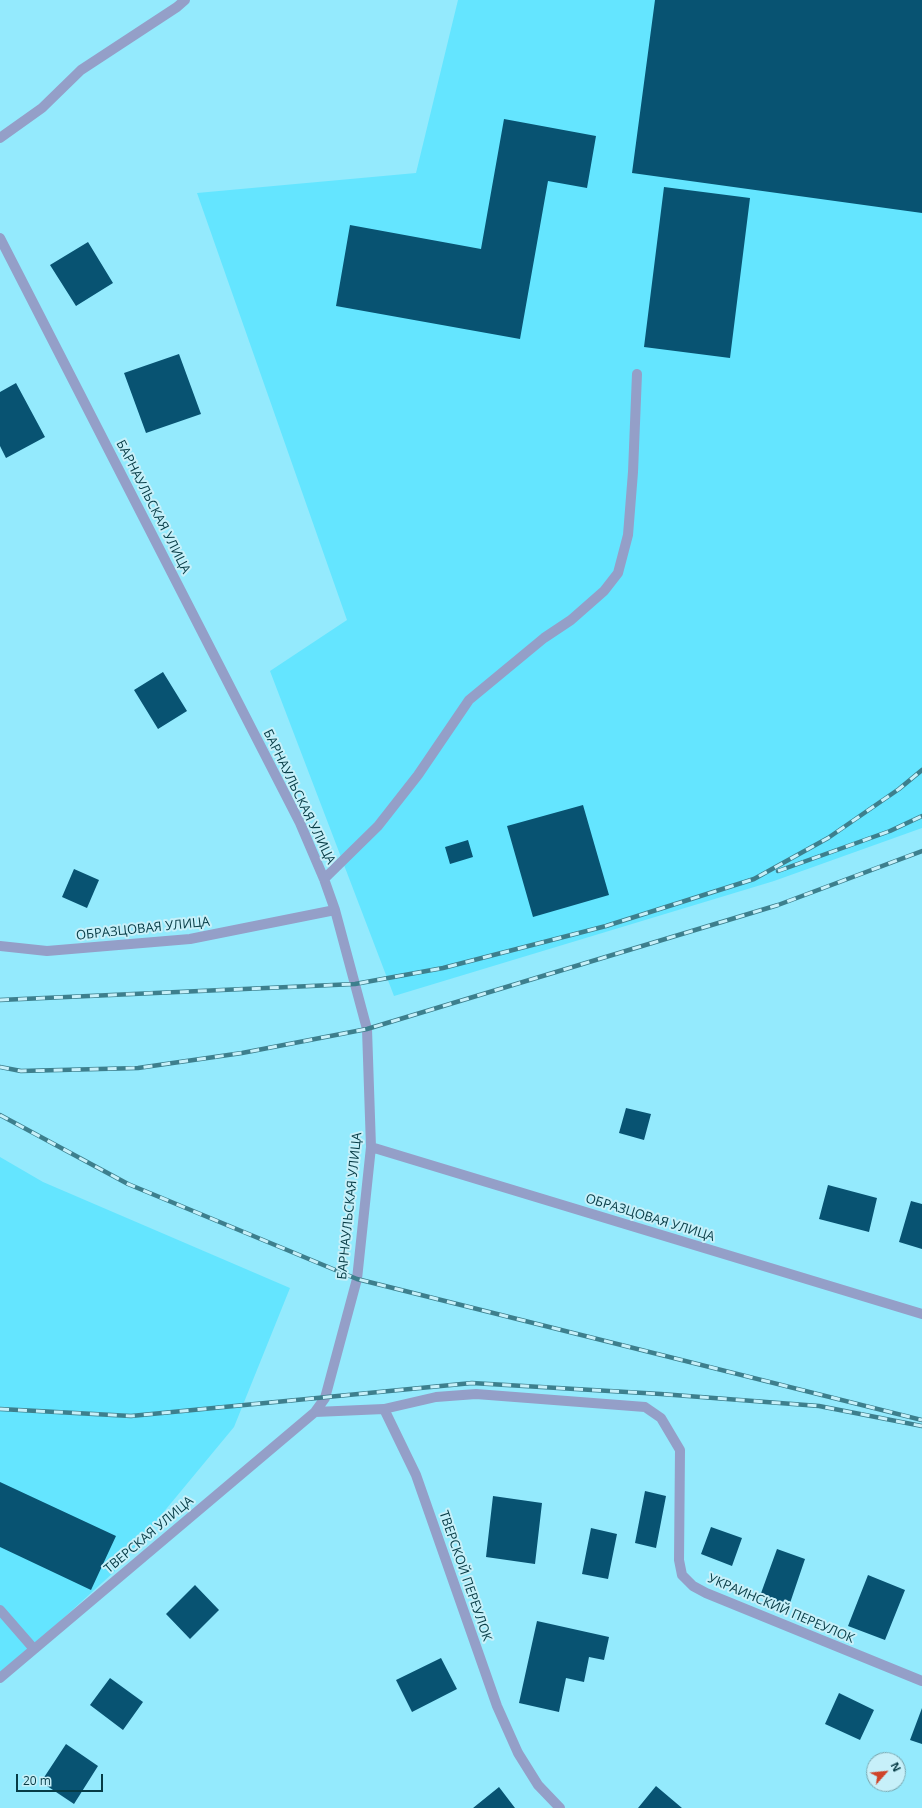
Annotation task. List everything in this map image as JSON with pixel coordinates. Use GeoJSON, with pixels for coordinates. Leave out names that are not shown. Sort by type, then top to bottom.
{"type":"FeatureCollection","features":[{"type":"Feature","properties":{"kind":"street"},"geometry":{"type":"LineString","coordinates":[[0,138],[42,108],[81,70],[177,8],[185,0]]}},
{"type":"Feature","properties":{"kind":"street","name":"БАРНАУЛЬСКАЯ УЛИЦА"},"geometry":{"type":"LineString","coordinates":[[0,238],[300,823],[324,878],[335,910],[367,1028],[371,1147],[357,1279],[325,1398],[315,1412]]}},
{"type":"Feature","properties":{"kind":"street"},"geometry":{"type":"LineString","coordinates":[[324,878],[378,826],[418,775],[469,700],[544,638],[571,620],[604,590],[618,573],[628,535],[634,472],[637,374]]}},
{"type":"Feature","properties":{"kind":"street","name":"ОБРАЗЦОВАЯ УЛИЦА"},"geometry":{"type":"LineString","coordinates":[[0,946],[47,951],[190,940],[335,910]]}},
{"type":"Feature","properties":{"kind":"street","name":"ОБРАЗЦОВАЯ УЛИЦА"},"geometry":{"type":"LineString","coordinates":[[371,1147],[922,1314]]}},
{"type":"Feature","properties":{"kind":"street","name":"УКРАИНСКИЙ ПЕРЕУЛОК"},"geometry":{"type":"LineString","coordinates":[[384,1409],[436,1397],[476,1394],[645,1407],[661,1418],[680,1450],[679,1560],[682,1574],[693,1586],[706,1593],[922,1682]]}},
{"type":"Feature","properties":{"kind":"street"},"geometry":{"type":"LineString","coordinates":[[315,1412],[384,1409]]}},
{"type":"Feature","properties":{"kind":"street","name":"ТВЕРСКОЙ ПЕРЕУЛОК"},"geometry":{"type":"LineString","coordinates":[[384,1409],[416,1475],[497,1706],[518,1753],[538,1785],[560,1808]]}},
{"type":"Feature","properties":{"kind":"street","name":"ТВЕРСКАЯ УЛИЦА"},"geometry":{"type":"LineString","coordinates":[[0,1678],[315,1412]]}},
{"type":"Feature","properties":{"kind":"street"},"geometry":{"type":"LineString","coordinates":[[0,1610],[34,1649]]}},
{"type":"Feature","properties":{"kind":"shaded area"},"geometry":{"type":"Polygon","coordinates":[[[458,0],[922,0],[922,828],[774,881],[394,996],[270,671],[347,620],[197,193],[416,173],[458,0]]]}},
{"type":"Feature","properties":{"kind":"shaded area"},"geometry":{"type":"Polygon","coordinates":[[[0,1157],[43,1182],[290,1288],[234,1427],[114,1572],[0,1676],[0,1157]]]}},
{"type":"Feature","properties":{"kind":"building"},"geometry":{"type":"Polygon","coordinates":[[[655,0],[922,0],[922,213],[632,173],[655,0]]]}},
{"type":"Feature","properties":{"kind":"building"},"geometry":{"type":"Polygon","coordinates":[[[504,119],[596,136],[587,188],[548,181],[520,339],[336,306],[350,225],[481,249],[504,119]]]}},
{"type":"Feature","properties":{"kind":"building"},"geometry":{"type":"Polygon","coordinates":[[[664,187],[750,198],[730,358],[644,347],[664,187]]]}},
{"type":"Feature","properties":{"kind":"building"},"geometry":{"type":"Polygon","coordinates":[[[88,242],[113,283],[76,306],[50,265],[88,242]]]}},
{"type":"Feature","properties":{"kind":"building"},"geometry":{"type":"Polygon","coordinates":[[[179,354],[201,414],[146,433],[124,373],[179,354]]]}},
{"type":"Feature","properties":{"kind":"building"},"geometry":{"type":"Polygon","coordinates":[[[16,383],[45,437],[6,458],[0,446],[0,392],[16,383]]]}},
{"type":"Feature","properties":{"kind":"building"},"geometry":{"type":"Polygon","coordinates":[[[163,672],[187,711],[158,729],[134,690],[163,672]]]}},
{"type":"Feature","properties":{"kind":"building"},"geometry":{"type":"Polygon","coordinates":[[[583,805],[609,895],[533,917],[507,826],[583,805]]]}},
{"type":"Feature","properties":{"kind":"building"},"geometry":{"type":"Polygon","coordinates":[[[468,840],[473,857],[450,864],[445,847],[468,840]]]}},
{"type":"Feature","properties":{"kind":"building"},"geometry":{"type":"Polygon","coordinates":[[[74,869],[99,880],[87,908],[62,897],[74,869]]]}},
{"type":"Feature","properties":{"kind":"building"},"geometry":{"type":"Polygon","coordinates":[[[626,1108],[651,1114],[644,1140],[619,1133],[626,1108]]]}},
{"type":"Feature","properties":{"kind":"building"},"geometry":{"type":"Polygon","coordinates":[[[828,1185],[877,1198],[869,1232],[819,1219],[828,1185]]]}},
{"type":"Feature","properties":{"kind":"building"},"geometry":{"type":"Polygon","coordinates":[[[911,1201],[922,1204],[922,1249],[899,1242],[911,1201]]]}},
{"type":"Feature","properties":{"kind":"building"},"geometry":{"type":"Polygon","coordinates":[[[0,1482],[116,1536],[91,1590],[0,1547],[0,1482]]]}},
{"type":"Feature","properties":{"kind":"building"},"geometry":{"type":"Polygon","coordinates":[[[645,1491],[666,1496],[656,1548],[635,1543],[645,1491]]]}},
{"type":"Feature","properties":{"kind":"building"},"geometry":{"type":"Polygon","coordinates":[[[493,1496],[542,1503],[535,1564],[486,1557],[493,1496]]]}},
{"type":"Feature","properties":{"kind":"building"},"geometry":{"type":"Polygon","coordinates":[[[711,1527],[742,1538],[732,1566],[701,1554],[711,1527]]]}},
{"type":"Feature","properties":{"kind":"building"},"geometry":{"type":"Polygon","coordinates":[[[591,1528],[617,1534],[608,1579],[582,1574],[591,1528]]]}},
{"type":"Feature","properties":{"kind":"building"},"geometry":{"type":"Polygon","coordinates":[[[777,1549],[805,1559],[789,1606],[760,1596],[777,1549]]]}},
{"type":"Feature","properties":{"kind":"building"},"geometry":{"type":"Polygon","coordinates":[[[868,1575],[905,1590],[885,1640],[848,1626],[868,1575]]]}},
{"type":"Feature","properties":{"kind":"building"},"geometry":{"type":"Polygon","coordinates":[[[195,1585],[219,1610],[190,1639],[166,1614],[195,1585]]]}},
{"type":"Feature","properties":{"kind":"building"},"geometry":{"type":"Polygon","coordinates":[[[537,1621],[609,1637],[604,1660],[589,1657],[584,1682],[566,1678],[559,1712],[519,1703],[537,1621]]]}},
{"type":"Feature","properties":{"kind":"building"},"geometry":{"type":"Polygon","coordinates":[[[441,1658],[457,1689],[412,1712],[396,1680],[441,1658]]]}},
{"type":"Feature","properties":{"kind":"building"},"geometry":{"type":"Polygon","coordinates":[[[110,1678],[143,1702],[123,1730],[90,1705],[110,1678]]]}},
{"type":"Feature","properties":{"kind":"building"},"geometry":{"type":"Polygon","coordinates":[[[839,1693],[874,1710],[860,1740],[825,1724],[839,1693]]]}},
{"type":"Feature","properties":{"kind":"building"},"geometry":{"type":"Polygon","coordinates":[[[922,1708],[922,1744],[910,1740],[922,1708]]]}},
{"type":"Feature","properties":{"kind":"building"},"geometry":{"type":"Polygon","coordinates":[[[66,1744],[98,1766],[74,1804],[41,1782],[66,1744]]]}},
{"type":"Feature","properties":{"kind":"building"},"geometry":{"type":"Polygon","coordinates":[[[656,1786],[682,1808],[638,1808],[656,1786]]]}},
{"type":"Feature","properties":{"kind":"building"},"geometry":{"type":"Polygon","coordinates":[[[499,1787],[515,1808],[473,1808],[499,1787]]]}},
{"type":"Feature","properties":{"kind":"railway"},"geometry":{"type":"LineString","coordinates":[[0,1000],[355,984],[443,968],[606,926],[754,879],[828,838],[899,789],[922,770]]}},
{"type":"Feature","properties":{"kind":"railway"},"geometry":{"type":"LineString","coordinates":[[778,871],[890,831],[922,816]]}},
{"type":"Feature","properties":{"kind":"railway"},"geometry":{"type":"LineString","coordinates":[[0,1067],[21,1071],[138,1068],[242,1053],[367,1029],[778,905],[922,851]]}},
{"type":"Feature","properties":{"kind":"railway"},"geometry":{"type":"LineString","coordinates":[[0,1115],[128,1184],[357,1279],[922,1420]]}},
{"type":"Feature","properties":{"kind":"railway"},"geometry":{"type":"LineString","coordinates":[[0,1409],[131,1416],[472,1383],[661,1394],[819,1406],[922,1426]]}}]}
